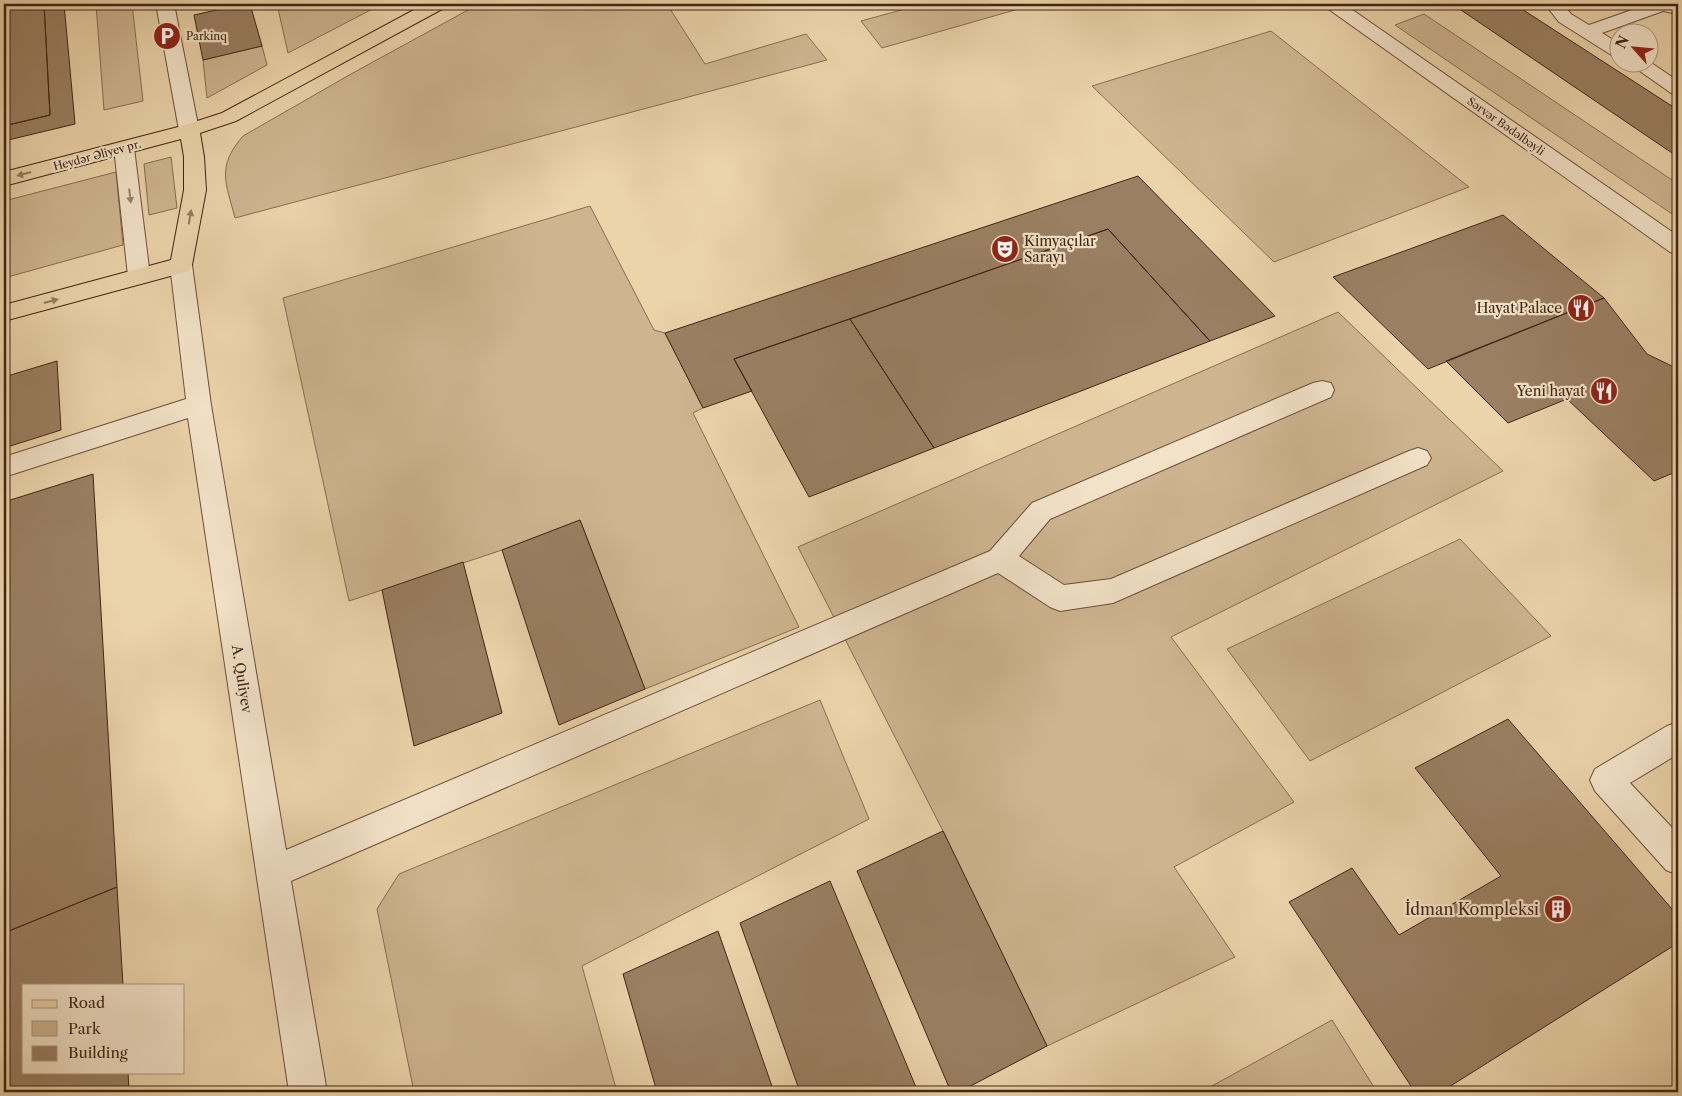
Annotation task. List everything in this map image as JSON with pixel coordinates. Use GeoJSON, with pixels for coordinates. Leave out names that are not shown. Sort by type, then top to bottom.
{"type":"FeatureCollection","features":[{"type":"Feature","properties":{"kind":"main road","name":"Heydər Əliyev pr."},"geometry":{"type":"LineString","coordinates":[[4,179],[222,120],[433,6]]}},
{"type":"Feature","properties":{"kind":"main road"},"geometry":{"type":"LineString","coordinates":[[4,314],[181,265],[194,190],[194,157],[189,130]]}},
{"type":"Feature","properties":{"kind":"street"},"geometry":{"type":"LineString","coordinates":[[165,4],[189,130]]}},
{"type":"Feature","properties":{"kind":"street","name":"Sərvər Bədəlbəyli"},"geometry":{"type":"LineString","coordinates":[[1333,4],[1678,247]]}},
{"type":"Feature","properties":{"kind":"street"},"geometry":{"type":"LineString","coordinates":[[1558,4],[1557,8],[1565,18],[1610,46]]}},
{"type":"Feature","properties":{"kind":"street"},"geometry":{"type":"LineString","coordinates":[[1587,32],[1659,6],[1665,5],[1678,9]]}},
{"type":"Feature","properties":{"kind":"street"},"geometry":{"type":"LineString","coordinates":[[1652,72],[1678,89]]}},
{"type":"Feature","properties":{"kind":"street"},"geometry":{"type":"LineString","coordinates":[[124,148],[140,276]]}},
{"type":"Feature","properties":{"kind":"street","name":"A. Quliyev"},"geometry":{"type":"LineString","coordinates":[[181,265],[199,405],[308,1092]]}},
{"type":"Feature","properties":{"kind":"street"},"geometry":{"type":"LineString","coordinates":[[273,872],[1000,559],[1041,511],[1322,390]]}},
{"type":"Feature","properties":{"kind":"street"},"geometry":{"type":"LineString","coordinates":[[4,467],[199,405]]}},
{"type":"Feature","properties":{"kind":"street"},"geometry":{"type":"LineString","coordinates":[[1000,559],[1060,598],[1113,591],[1418,458]]}},
{"type":"Feature","properties":{"kind":"street"},"geometry":{"type":"LineString","coordinates":[[1678,737],[1606,780],[1678,858]]}},
{"type":"Feature","properties":{"kind":"green space"},"geometry":{"type":"Polygon","coordinates":[[[96,4],[132,4],[143,101],[104,110],[96,4]]]}},
{"type":"Feature","properties":{"kind":"green space"},"geometry":{"type":"Polygon","coordinates":[[[277,4],[382,4],[288,53],[277,4]]]}},
{"type":"Feature","properties":{"kind":"green space"},"geometry":{"type":"Polygon","coordinates":[[[479,4],[667,4],[705,64],[806,34],[827,60],[235,218],[226,185],[226,166],[229,157],[243,136],[479,4]]]}},
{"type":"Feature","properties":{"kind":"green space"},"geometry":{"type":"Polygon","coordinates":[[[923,4],[1036,4],[882,48],[861,21],[923,4]]]}},
{"type":"Feature","properties":{"kind":"green space"},"geometry":{"type":"Polygon","coordinates":[[[1424,14],[1678,184],[1678,218],[1395,25],[1424,14]]]}},
{"type":"Feature","properties":{"kind":"green space"},"geometry":{"type":"Polygon","coordinates":[[[1271,31],[1469,187],[1274,262],[1092,86],[1271,31]]]}},
{"type":"Feature","properties":{"kind":"green space"},"geometry":{"type":"Polygon","coordinates":[[[262,46],[267,65],[207,98],[203,60],[262,46]]]}},
{"type":"Feature","properties":{"kind":"green space"},"geometry":{"type":"Polygon","coordinates":[[[171,157],[177,208],[149,215],[144,164],[171,157]]]}},
{"type":"Feature","properties":{"kind":"green space"},"geometry":{"type":"Polygon","coordinates":[[[116,172],[123,245],[4,278],[4,201],[116,172]]]}},
{"type":"Feature","properties":{"kind":"green space"},"geometry":{"type":"Polygon","coordinates":[[[590,206],[654,330],[665,333],[703,408],[693,413],[799,627],[645,689],[580,520],[502,550],[349,601],[283,298],[590,206]]]}},
{"type":"Feature","properties":{"kind":"green space"},"geometry":{"type":"Polygon","coordinates":[[[1338,312],[1503,471],[1171,637],[1294,802],[1174,867],[1235,957],[1047,1046],[943,831],[798,547],[1338,312]]]}},
{"type":"Feature","properties":{"kind":"green space"},"geometry":{"type":"Polygon","coordinates":[[[1460,539],[1551,636],[1310,761],[1227,649],[1460,539]]]}},
{"type":"Feature","properties":{"kind":"green space"},"geometry":{"type":"Polygon","coordinates":[[[820,700],[869,819],[582,966],[617,1092],[414,1092],[377,909],[399,874],[820,700]]]}},
{"type":"Feature","properties":{"kind":"green space"},"geometry":{"type":"Polygon","coordinates":[[[1332,1020],[1377,1092],[1201,1092],[1332,1020]]]}},
{"type":"Feature","properties":{"kind":"building"},"geometry":{"type":"Polygon","coordinates":[[[4,4],[44,4],[50,115],[4,126],[4,4]]]}},
{"type":"Feature","properties":{"kind":"building"},"geometry":{"type":"Polygon","coordinates":[[[44,4],[64,4],[75,124],[4,141],[4,126],[50,115],[44,4]]]}},
{"type":"Feature","properties":{"kind":"building"},"geometry":{"type":"Polygon","coordinates":[[[250,4],[262,46],[203,60],[194,15],[250,4]]]}},
{"type":"Feature","properties":{"kind":"building"},"geometry":{"type":"Polygon","coordinates":[[[1472,4],[1514,4],[1610,66],[1610,72],[1619,72],[1678,110],[1678,157],[1458,8],[1472,4]]]}},
{"type":"Feature","properties":{"kind":"building","name":"Kimyaçılar Sarayı"},"geometry":{"type":"Polygon","coordinates":[[[1138,176],[1275,316],[1210,341],[1108,229],[734,359],[752,391],[703,408],[665,333],[1138,176]]]}},
{"type":"Feature","properties":{"kind":"building"},"geometry":{"type":"Polygon","coordinates":[[[1503,215],[1604,298],[1428,369],[1333,277],[1503,215]]]}},
{"type":"Feature","properties":{"kind":"building"},"geometry":{"type":"Polygon","coordinates":[[[1108,229],[1210,341],[934,448],[850,319],[1108,229]]]}},
{"type":"Feature","properties":{"kind":"building"},"geometry":{"type":"Polygon","coordinates":[[[1604,298],[1647,354],[1678,369],[1678,471],[1654,481],[1567,399],[1508,423],[1446,361],[1604,298]]]}},
{"type":"Feature","properties":{"kind":"building"},"geometry":{"type":"Polygon","coordinates":[[[850,319],[934,448],[809,497],[734,359],[850,319]]]}},
{"type":"Feature","properties":{"kind":"building"},"geometry":{"type":"Polygon","coordinates":[[[57,361],[61,430],[4,448],[4,377],[57,361]]]}},
{"type":"Feature","properties":{"kind":"building"},"geometry":{"type":"Polygon","coordinates":[[[93,474],[117,887],[4,933],[4,502],[93,474]]]}},
{"type":"Feature","properties":{"kind":"building"},"geometry":{"type":"Polygon","coordinates":[[[580,520],[645,689],[559,725],[502,550],[580,520]]]}},
{"type":"Feature","properties":{"kind":"building"},"geometry":{"type":"Polygon","coordinates":[[[463,562],[502,713],[414,746],[382,590],[463,562]]]}},
{"type":"Feature","properties":{"kind":"building","name":"İdman Kompleksi"},"geometry":{"type":"Polygon","coordinates":[[[1508,719],[1678,916],[1678,943],[1441,1092],[1415,1092],[1289,902],[1352,868],[1399,935],[1501,876],[1415,768],[1508,719]]]}},
{"type":"Feature","properties":{"kind":"building"},"geometry":{"type":"Polygon","coordinates":[[[943,831],[1047,1046],[959,1092],[951,1092],[857,871],[943,831]]]}},
{"type":"Feature","properties":{"kind":"building"},"geometry":{"type":"Polygon","coordinates":[[[830,881],[918,1092],[800,1092],[740,923],[830,881]]]}},
{"type":"Feature","properties":{"kind":"building"},"geometry":{"type":"Polygon","coordinates":[[[117,887],[123,984],[22,984],[22,1074],[128,1074],[129,1092],[4,1092],[4,933],[117,887]]]}},
{"type":"Feature","properties":{"kind":"building"},"geometry":{"type":"Polygon","coordinates":[[[718,931],[774,1092],[657,1092],[623,974],[718,931]]]}},
{"type":"Feature","properties":{"kind":"place","name":"Parkinq"},"geometry":{"type":"Point","coordinates":[167,36]}},
{"type":"Feature","properties":{"kind":"place","name":"Kimyaçılar Sarayı"},"geometry":{"type":"Point","coordinates":[1005,249]}},
{"type":"Feature","properties":{"kind":"place","name":"Hayat Palace"},"geometry":{"type":"Point","coordinates":[1581,308]}},
{"type":"Feature","properties":{"kind":"place","name":"Yeni hayat"},"geometry":{"type":"Point","coordinates":[1604,391]}},
{"type":"Feature","properties":{"kind":"place","name":"İdman Kompleksi"},"geometry":{"type":"Point","coordinates":[1558,909]}}]}
